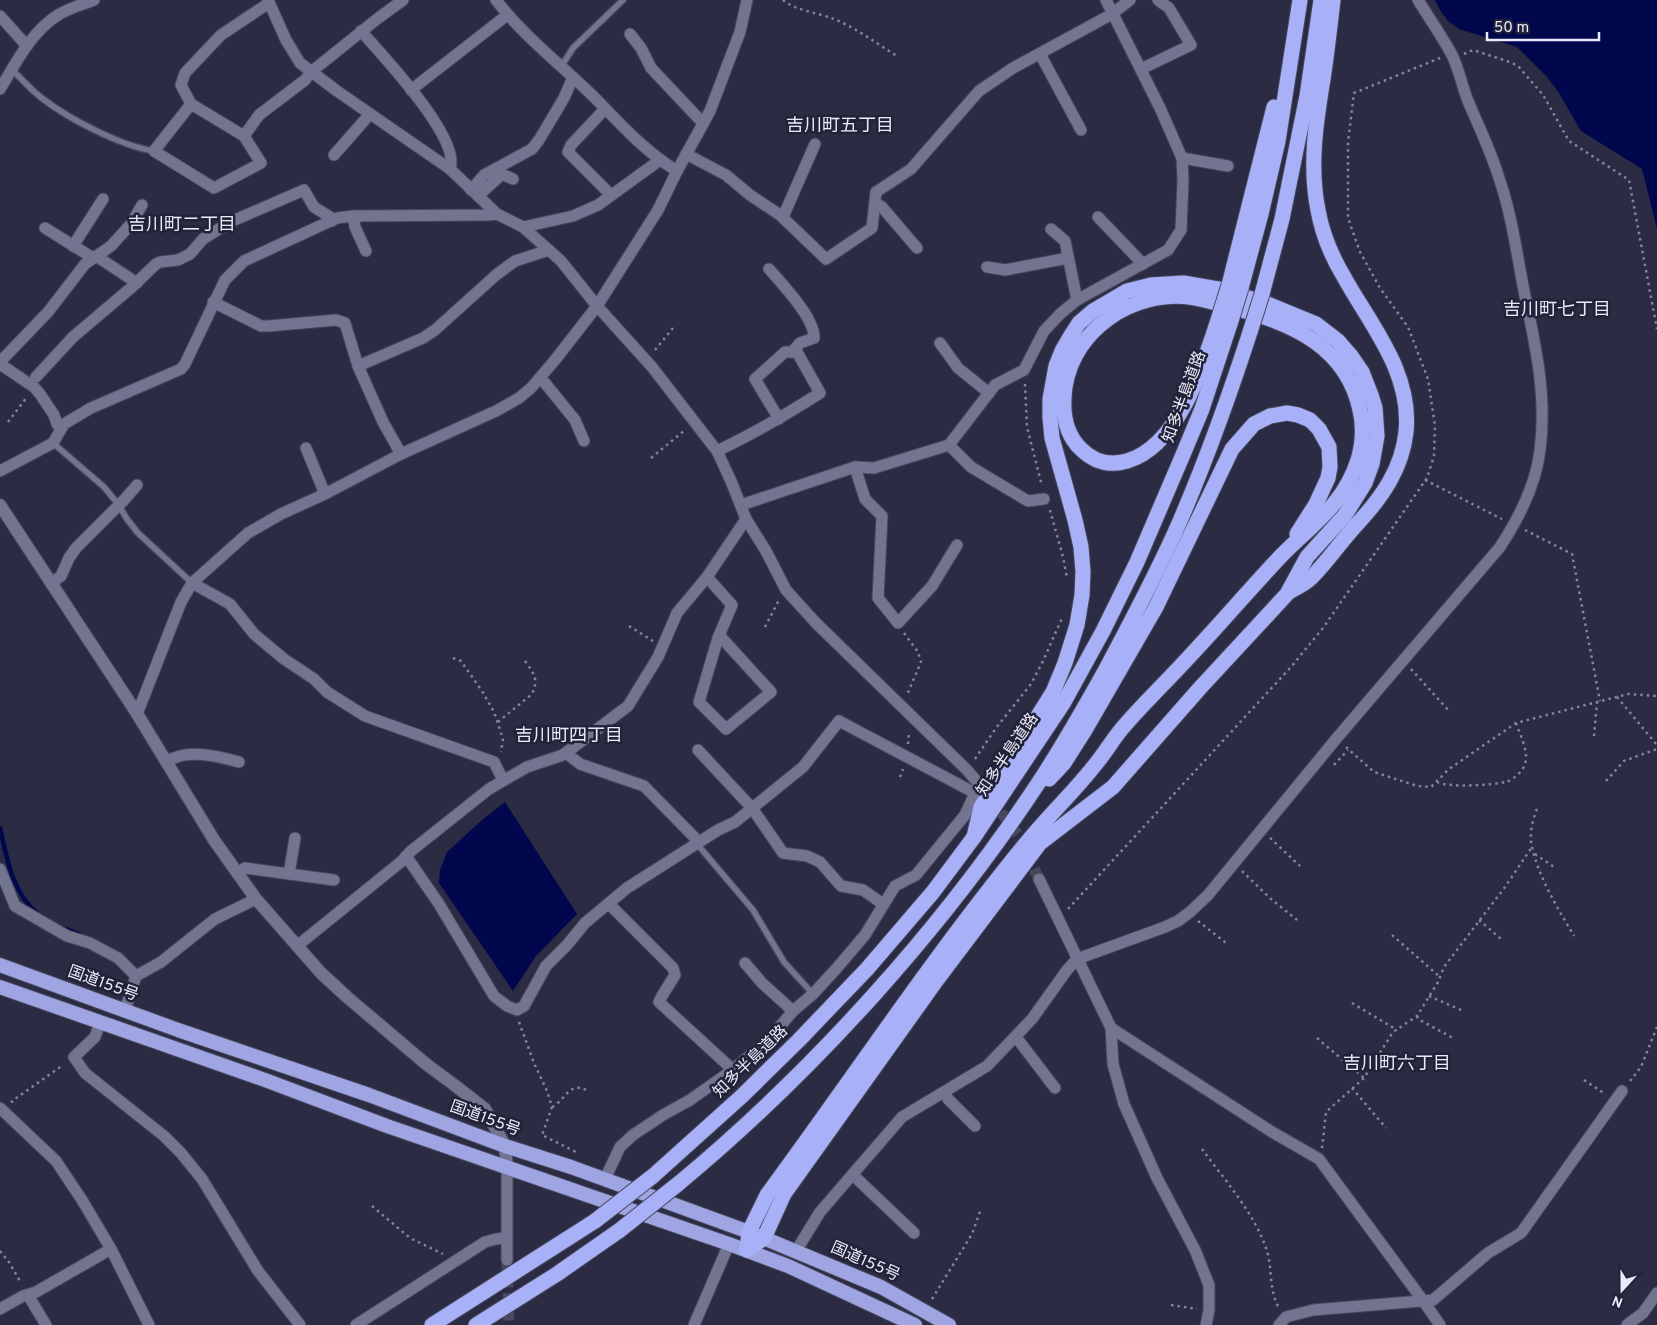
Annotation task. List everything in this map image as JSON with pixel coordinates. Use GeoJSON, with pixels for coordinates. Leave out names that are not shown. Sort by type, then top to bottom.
{"type":"FeatureCollection","features":[{"type":"Feature","properties":{"kind":"highway","name":"知多半島道路"},"geometry":{"type":"LineString","coordinates":[[432,1325],[595,1221],[653,1176],[742,1096],[800,1040],[867,969],[933,892],[974,838],[1064,702],[1137,562],[1198,417],[1235,286],[1261,214],[1278,141],[1300,0]]}},
{"type":"Feature","properties":{"kind":"highway"},"geometry":{"type":"LineString","coordinates":[[476,1325],[557,1274],[620,1230],[714,1154],[818,1054],[885,982],[948,907],[1024,805],[1062,746],[1136,613],[1175,531],[1232,387],[1262,294],[1282,220],[1306,105],[1321,0]]}},
{"type":"Feature","properties":{"kind":"highway"},"geometry":{"type":"LineString","coordinates":[[1286,594],[1310,579],[1376,504],[1389,485],[1399,464],[1405,442],[1407,420],[1405,397],[1397,370],[1343,276],[1330,249],[1318,212],[1313,162],[1333,0]]}},
{"type":"Feature","properties":{"kind":"highway"},"geometry":{"type":"LineString","coordinates":[[747,1250],[764,1238],[784,1194],[936,981],[1040,843],[1113,787],[1286,594],[1307,557],[1335,526],[1365,483],[1376,450],[1377,420],[1372,395],[1362,372],[1338,341],[1316,324],[1265,303],[1218,289],[1183,283],[1151,285],[1127,291],[1107,302],[1079,323],[1062,351],[1056,366],[1050,399],[1052,438],[1081,547],[1082,588],[1077,625],[1054,692],[981,807],[974,838]]}},
{"type":"Feature","properties":{"kind":"highway"},"geometry":{"type":"LineString","coordinates":[[747,1250],[749,1232],[767,1195],[925,976],[1029,840],[1095,766],[1124,727],[1284,554],[1328,513],[1340,497],[1356,467],[1363,439],[1360,407],[1349,378],[1333,356],[1306,335],[1261,315],[1188,297],[1166,297],[1145,300],[1123,309],[1104,320],[1087,337],[1075,356],[1064,391],[1066,424],[1072,439],[1082,451],[1092,458],[1107,463],[1124,462],[1148,452],[1159,442],[1177,419],[1209,348],[1225,320]]}},
{"type":"Feature","properties":{"kind":"highway"},"geometry":{"type":"LineString","coordinates":[[1024,805],[1064,764],[1132,652],[1156,607],[1232,449],[1254,424],[1270,416],[1287,413],[1310,420],[1319,429],[1329,447],[1330,467],[1328,478],[1316,504],[1284,554]]}},
{"type":"Feature","properties":{"kind":"highway","name":"国道155号"},"geometry":{"type":"LineString","coordinates":[[0,965],[370,1095],[505,1146],[749,1232],[881,1287],[950,1325]]}},
{"type":"Feature","properties":{"kind":"highway"},"geometry":{"type":"LineString","coordinates":[[0,987],[265,1080],[387,1126],[747,1250],[788,1266],[915,1325]]}},
{"type":"Feature","properties":{"kind":"street"},"geometry":{"type":"LineString","coordinates":[[0,89],[27,46],[42,28],[56,16],[72,7],[94,0]]}},
{"type":"Feature","properties":{"kind":"street"},"geometry":{"type":"LineString","coordinates":[[496,0],[507,15],[605,109],[660,160],[677,171]]}},
{"type":"Feature","properties":{"kind":"street"},"geometry":{"type":"LineString","coordinates":[[136,712],[139,709],[182,602],[192,583],[248,533],[280,514],[325,494],[401,454],[496,412],[519,398],[539,379],[597,306],[658,210],[710,111],[740,32],[747,0]]}},
{"type":"Feature","properties":{"kind":"street"},"geometry":{"type":"LineString","coordinates":[[741,505],[855,467],[874,468],[948,445],[995,385],[1024,370],[1044,331],[1060,314],[1077,300],[1168,250],[1181,230],[1182,158],[1160,108],[1106,0]]}},
{"type":"Feature","properties":{"kind":"street"},"geometry":{"type":"LineString","coordinates":[[686,154],[726,175],[750,195],[780,215],[826,259],[872,228],[876,192],[910,169],[979,91],[1013,68],[1112,14],[1130,0]]}},
{"type":"Feature","properties":{"kind":"street"},"geometry":{"type":"LineString","coordinates":[[1141,69],[1191,46],[1168,8],[1158,0]]}},
{"type":"Feature","properties":{"kind":"street"},"geometry":{"type":"LineString","coordinates":[[796,1251],[820,1212],[902,1117],[987,1066],[1032,1019],[1077,959],[1178,921],[1208,895],[1336,739],[1500,547],[1514,525],[1530,489],[1540,451],[1543,411],[1540,378],[1508,210],[1499,175],[1454,59],[1418,0]]}},
{"type":"Feature","properties":{"kind":"street"},"geometry":{"type":"LineString","coordinates":[[191,104],[154,151],[214,188],[261,163],[244,136],[191,104],[181,85],[185,73],[220,35],[268,2],[286,40],[300,63],[450,170],[497,214],[523,228],[561,261],[597,306],[645,359],[717,451],[746,519],[766,551],[786,590],[816,623],[968,770],[979,784],[965,815],[916,875],[895,886],[865,935],[836,970],[793,1011],[766,1043],[690,1100],[633,1135],[620,1147],[605,1180]]}},
{"type":"Feature","properties":{"kind":"street"},"geometry":{"type":"LineString","coordinates":[[244,136],[260,115],[305,80],[311,72],[394,2]]}},
{"type":"Feature","properties":{"kind":"street"},"geometry":{"type":"LineString","coordinates":[[411,90],[507,15]]}},
{"type":"Feature","properties":{"kind":"street"},"geometry":{"type":"LineString","coordinates":[[0,16],[27,46]]}},
{"type":"Feature","properties":{"kind":"street"},"geometry":{"type":"LineString","coordinates":[[361,31],[436,122],[449,148],[452,160],[450,170]]}},
{"type":"Feature","properties":{"kind":"street"},"geometry":{"type":"LineString","coordinates":[[630,34],[642,48],[651,68],[704,122]]}},
{"type":"Feature","properties":{"kind":"street"},"geometry":{"type":"LineString","coordinates":[[1040,54],[1081,130]]}},
{"type":"Feature","properties":{"kind":"street"},"geometry":{"type":"LineString","coordinates":[[474,193],[484,175],[532,149],[564,98],[573,77]]}},
{"type":"Feature","properties":{"kind":"street"},"geometry":{"type":"LineString","coordinates":[[605,109],[571,145],[568,152],[611,195]]}},
{"type":"Feature","properties":{"kind":"street"},"geometry":{"type":"LineString","coordinates":[[334,155],[370,114]]}},
{"type":"Feature","properties":{"kind":"street"},"geometry":{"type":"LineString","coordinates":[[780,215],[815,144]]}},
{"type":"Feature","properties":{"kind":"street"},"geometry":{"type":"LineString","coordinates":[[1182,158],[1228,166]]}},
{"type":"Feature","properties":{"kind":"street"},"geometry":{"type":"LineString","coordinates":[[523,228],[573,216],[598,205],[660,160]]}},
{"type":"Feature","properties":{"kind":"street"},"geometry":{"type":"LineString","coordinates":[[474,193],[500,176],[504,175],[513,179]]}},
{"type":"Feature","properties":{"kind":"street"},"geometry":{"type":"LineString","coordinates":[[780,215],[790,182]]}},
{"type":"Feature","properties":{"kind":"street"},"geometry":{"type":"LineString","coordinates":[[35,382],[73,336],[156,264],[160,262],[174,262],[185,257],[203,239],[230,222],[304,190],[314,207],[330,217],[332,221]]}},
{"type":"Feature","properties":{"kind":"street"},"geometry":{"type":"LineString","coordinates":[[73,246],[103,199]]}},
{"type":"Feature","properties":{"kind":"street"},"geometry":{"type":"LineString","coordinates":[[875,203],[882,207],[917,248]]}},
{"type":"Feature","properties":{"kind":"street"},"geometry":{"type":"LineString","coordinates":[[61,429],[35,382],[0,363],[48,312],[85,264],[116,241],[131,224],[142,205]]}},
{"type":"Feature","properties":{"kind":"street"},"geometry":{"type":"LineString","coordinates":[[0,471],[53,443],[64,424],[90,408],[181,368],[185,364],[225,280],[244,261],[332,221],[353,216],[497,214]]}},
{"type":"Feature","properties":{"kind":"street"},"geometry":{"type":"LineString","coordinates":[[353,216],[355,227],[366,251]]}},
{"type":"Feature","properties":{"kind":"street"},"geometry":{"type":"LineString","coordinates":[[1098,218],[1143,264]]}},
{"type":"Feature","properties":{"kind":"street"},"geometry":{"type":"LineString","coordinates":[[45,228],[136,283]]}},
{"type":"Feature","properties":{"kind":"street"},"geometry":{"type":"LineString","coordinates":[[1051,228],[1065,241],[1077,300]]}},
{"type":"Feature","properties":{"kind":"street"},"geometry":{"type":"LineString","coordinates":[[358,366],[423,338],[435,330],[496,275],[515,261],[549,250]]}},
{"type":"Feature","properties":{"kind":"street"},"geometry":{"type":"LineString","coordinates":[[987,267],[1005,270],[1068,258]]}},
{"type":"Feature","properties":{"kind":"street"},"geometry":{"type":"LineString","coordinates":[[769,269],[800,305],[814,333],[814,338],[800,344],[792,352]]}},
{"type":"Feature","properties":{"kind":"street"},"geometry":{"type":"LineString","coordinates":[[213,302],[262,326],[336,320],[344,324],[358,366],[401,454]]}},
{"type":"Feature","properties":{"kind":"street"},"geometry":{"type":"LineString","coordinates":[[940,343],[958,368],[989,393]]}},
{"type":"Feature","properties":{"kind":"street"},"geometry":{"type":"LineString","coordinates":[[717,451],[779,419],[820,393],[797,352],[785,352],[755,379],[779,419]]}},
{"type":"Feature","properties":{"kind":"street"},"geometry":{"type":"LineString","coordinates":[[539,379],[545,383],[575,420],[584,442]]}},
{"type":"Feature","properties":{"kind":"street"},"geometry":{"type":"LineString","coordinates":[[948,445],[971,467],[1028,501],[1044,499]]}},
{"type":"Feature","properties":{"kind":"street"},"geometry":{"type":"LineString","coordinates":[[306,448],[325,494]]}},
{"type":"Feature","properties":{"kind":"street"},"geometry":{"type":"LineString","coordinates":[[855,467],[865,499],[882,516],[878,598],[898,623],[932,586],[957,545]]}},
{"type":"Feature","properties":{"kind":"street"},"geometry":{"type":"LineString","coordinates":[[51,583],[60,576],[76,548],[137,485]]}},
{"type":"Feature","properties":{"kind":"street"},"geometry":{"type":"LineString","coordinates":[[0,506],[31,550],[237,873],[256,899],[320,973],[368,1017],[485,1110],[505,1146],[507,1167],[507,1260]]}},
{"type":"Feature","properties":{"kind":"street"},"geometry":{"type":"LineString","coordinates":[[297,946],[370,888],[454,814],[503,780],[527,767],[566,753],[628,706],[658,657],[677,613],[707,578],[746,519]]}},
{"type":"Feature","properties":{"kind":"street"},"geometry":{"type":"LineString","coordinates":[[707,578],[732,605],[719,635],[699,702],[726,729],[772,692],[719,635]]}},
{"type":"Feature","properties":{"kind":"street"},"geometry":{"type":"LineString","coordinates":[[192,583],[230,604],[254,634],[284,659],[314,679],[327,692],[365,716],[494,762],[503,780]]}},
{"type":"Feature","properties":{"kind":"street"},"geometry":{"type":"LineString","coordinates":[[406,856],[438,904],[494,996],[506,1006],[517,1010],[524,1006],[546,966],[585,923],[627,888],[718,830],[735,822],[803,767],[840,721],[974,793]]}},
{"type":"Feature","properties":{"kind":"street"},"geometry":{"type":"LineString","coordinates":[[698,750],[752,808],[783,853],[807,856],[820,862],[841,886],[863,890],[883,904]]}},
{"type":"Feature","properties":{"kind":"street"},"geometry":{"type":"LineString","coordinates":[[566,753],[580,764],[644,786],[698,843]]}},
{"type":"Feature","properties":{"kind":"street"},"geometry":{"type":"LineString","coordinates":[[166,762],[171,759],[196,754],[210,755],[239,762]]}},
{"type":"Feature","properties":{"kind":"street"},"geometry":{"type":"LineString","coordinates":[[289,874],[295,838]]}},
{"type":"Feature","properties":{"kind":"street"},"geometry":{"type":"LineString","coordinates":[[237,873],[245,868],[334,880]]}},
{"type":"Feature","properties":{"kind":"street"},"geometry":{"type":"LineString","coordinates":[[0,869],[15,906],[67,936],[90,943],[118,958],[136,976]]}},
{"type":"Feature","properties":{"kind":"street"},"geometry":{"type":"LineString","coordinates":[[1039,879],[1111,1028],[1113,1064],[1124,1104],[1157,1178],[1195,1250],[1209,1285],[1209,1310],[1206,1325]]}},
{"type":"Feature","properties":{"kind":"street"},"geometry":{"type":"LineString","coordinates":[[125,1010],[136,976],[161,962],[215,919],[256,899]]}},
{"type":"Feature","properties":{"kind":"street"},"geometry":{"type":"LineString","coordinates":[[609,904],[673,968],[675,976],[659,1002],[732,1069]]}},
{"type":"Feature","properties":{"kind":"street"},"geometry":{"type":"LineString","coordinates":[[745,962],[762,983],[793,1011]]}},
{"type":"Feature","properties":{"kind":"street"},"geometry":{"type":"LineString","coordinates":[[100,1023],[95,1037],[74,1057],[85,1073],[164,1136],[181,1153],[202,1179],[258,1271],[300,1325]]}},
{"type":"Feature","properties":{"kind":"street"},"geometry":{"type":"LineString","coordinates":[[1111,1028],[1272,1132],[1320,1159],[1440,1325]]}},
{"type":"Feature","properties":{"kind":"street"},"geometry":{"type":"LineString","coordinates":[[1016,1037],[1055,1088]]}},
{"type":"Feature","properties":{"kind":"street"},"geometry":{"type":"LineString","coordinates":[[944,1093],[975,1126]]}},
{"type":"Feature","properties":{"kind":"street"},"geometry":{"type":"LineString","coordinates":[[1283,1321],[1313,1310],[1433,1300],[1488,1253],[1521,1234],[1619,1095]]}},
{"type":"Feature","properties":{"kind":"street"},"geometry":{"type":"LineString","coordinates":[[0,1108],[56,1161],[111,1249],[149,1325]]}},
{"type":"Feature","properties":{"kind":"street"},"geometry":{"type":"LineString","coordinates":[[853,1175],[914,1233]]}},
{"type":"Feature","properties":{"kind":"street"},"geometry":{"type":"LineString","coordinates":[[356,1325],[485,1242],[506,1238]]}},
{"type":"Feature","properties":{"kind":"street"},"geometry":{"type":"LineString","coordinates":[[694,1325],[729,1244]]}},
{"type":"Feature","properties":{"kind":"street"},"geometry":{"type":"LineString","coordinates":[[0,1309],[23,1296],[36,1292],[111,1249]]}},
{"type":"Feature","properties":{"kind":"street"},"geometry":{"type":"LineString","coordinates":[[1627,1325],[1643,1313],[1657,1293]]}},
{"type":"Feature","properties":{"kind":"street"},"geometry":{"type":"LineString","coordinates":[[28,1295],[46,1325]]}},
{"type":"Feature","properties":{"kind":"lane"},"geometry":{"type":"LineString","coordinates":[[561,67],[573,48],[623,0]]}},
{"type":"Feature","properties":{"kind":"lane"},"geometry":{"type":"LineString","coordinates":[[12,70],[42,99],[84,125],[141,149],[154,151]]}},
{"type":"Feature","properties":{"kind":"lane"},"geometry":{"type":"LineString","coordinates":[[53,443],[104,487],[138,533],[192,583]]}},
{"type":"Feature","properties":{"kind":"lane"},"geometry":{"type":"LineString","coordinates":[[698,843],[753,910],[784,962],[813,994]]}},
{"type":"Feature","properties":{"kind":"path"},"geometry":{"type":"LineString","coordinates":[[783,0],[794,6],[833,19],[859,32],[897,56]]}},
{"type":"Feature","properties":{"kind":"path"},"geometry":{"type":"LineString","coordinates":[[1454,59],[1473,50],[1518,66],[1543,95],[1569,141],[1628,180],[1657,329]]}},
{"type":"Feature","properties":{"kind":"path"},"geometry":{"type":"LineString","coordinates":[[645,359],[673,328]]}},
{"type":"Feature","properties":{"kind":"path"},"geometry":{"type":"LineString","coordinates":[[1024,370],[1027,427],[1044,499],[1051,513],[1063,557],[1067,580]]}},
{"type":"Feature","properties":{"kind":"path"},"geometry":{"type":"LineString","coordinates":[[8,422],[35,382]]}},
{"type":"Feature","properties":{"kind":"path"},"geometry":{"type":"LineString","coordinates":[[651,458],[695,422]]}},
{"type":"Feature","properties":{"kind":"path"},"geometry":{"type":"LineString","coordinates":[[1425,480],[1572,554],[1599,701],[1594,736]]}},
{"type":"Feature","properties":{"kind":"path"},"geometry":{"type":"LineString","coordinates":[[765,628],[782,593],[786,590]]}},
{"type":"Feature","properties":{"kind":"path"},"geometry":{"type":"LineString","coordinates":[[968,770],[996,728],[1031,684],[1063,613]]}},
{"type":"Feature","properties":{"kind":"path"},"geometry":{"type":"LineString","coordinates":[[898,623],[918,652],[920,662],[906,699],[900,705]]}},
{"type":"Feature","properties":{"kind":"path"},"geometry":{"type":"LineString","coordinates":[[628,626],[662,647]]}},
{"type":"Feature","properties":{"kind":"path"},"geometry":{"type":"LineString","coordinates":[[453,658],[460,661],[482,691],[494,712],[503,739],[502,748],[494,762]]}},
{"type":"Feature","properties":{"kind":"path"},"geometry":{"type":"LineString","coordinates":[[497,722],[532,694],[535,688],[534,675],[525,661]]}},
{"type":"Feature","properties":{"kind":"path"},"geometry":{"type":"LineString","coordinates":[[1403,661],[1450,712]]}},
{"type":"Feature","properties":{"kind":"path"},"geometry":{"type":"LineString","coordinates":[[1336,739],[1374,772],[1417,786],[1431,788],[1449,770],[1516,723],[1617,696],[1628,694],[1657,696]]}},
{"type":"Feature","properties":{"kind":"path"},"geometry":{"type":"LineString","coordinates":[[1606,781],[1624,761],[1657,747],[1617,696]]}},
{"type":"Feature","properties":{"kind":"path"},"geometry":{"type":"LineString","coordinates":[[1437,782],[1443,785],[1451,785],[1508,782],[1524,766],[1526,758],[1516,723]]}},
{"type":"Feature","properties":{"kind":"path"},"geometry":{"type":"LineString","coordinates":[[1536,809],[1531,826],[1534,854],[1548,889],[1574,936]]}},
{"type":"Feature","properties":{"kind":"path"},"geometry":{"type":"LineString","coordinates":[[1262,830],[1300,866]]}},
{"type":"Feature","properties":{"kind":"path"},"geometry":{"type":"LineString","coordinates":[[1320,1159],[1326,1112],[1364,1078],[1393,1032],[1417,1016],[1444,967],[1505,887],[1532,847]]}},
{"type":"Feature","properties":{"kind":"path"},"geometry":{"type":"LineString","coordinates":[[1534,854],[1554,867]]}},
{"type":"Feature","properties":{"kind":"path"},"geometry":{"type":"LineString","coordinates":[[1235,864],[1271,899],[1297,920]]}},
{"type":"Feature","properties":{"kind":"path"},"geometry":{"type":"LineString","coordinates":[[1190,912],[1226,943]]}},
{"type":"Feature","properties":{"kind":"path"},"geometry":{"type":"LineString","coordinates":[[1479,920],[1501,939]]}},
{"type":"Feature","properties":{"kind":"path"},"geometry":{"type":"LineString","coordinates":[[1392,935],[1440,977]]}},
{"type":"Feature","properties":{"kind":"path"},"geometry":{"type":"LineString","coordinates":[[1429,996],[1461,1010]]}},
{"type":"Feature","properties":{"kind":"path"},"geometry":{"type":"LineString","coordinates":[[1352,1003],[1396,1030]]}},
{"type":"Feature","properties":{"kind":"path"},"geometry":{"type":"LineString","coordinates":[[515,1009],[552,1107],[542,1135],[578,1153]]}},
{"type":"Feature","properties":{"kind":"path"},"geometry":{"type":"LineString","coordinates":[[1417,1016],[1418,1019],[1453,1038]]}},
{"type":"Feature","properties":{"kind":"path"},"geometry":{"type":"LineString","coordinates":[[1584,1080],[1619,1095],[1640,1067],[1657,1027]]}},
{"type":"Feature","properties":{"kind":"path"},"geometry":{"type":"LineString","coordinates":[[1317,1038],[1364,1078]]}},
{"type":"Feature","properties":{"kind":"path"},"geometry":{"type":"LineString","coordinates":[[19,1126],[21,1120],[12,1101],[74,1057]]}},
{"type":"Feature","properties":{"kind":"path"},"geometry":{"type":"LineString","coordinates":[[552,1107],[557,1105],[572,1089],[582,1087],[588,1091]]}},
{"type":"Feature","properties":{"kind":"path"},"geometry":{"type":"LineString","coordinates":[[1352,1088],[1386,1128]]}},
{"type":"Feature","properties":{"kind":"path"},"geometry":{"type":"LineString","coordinates":[[1202,1150],[1248,1213],[1262,1238],[1269,1265],[1273,1296],[1283,1321]]}},
{"type":"Feature","properties":{"kind":"path"},"geometry":{"type":"LineString","coordinates":[[372,1206],[410,1238],[450,1258],[453,1263]]}},
{"type":"Feature","properties":{"kind":"path"},"geometry":{"type":"LineString","coordinates":[[925,1312],[947,1272],[950,1271],[972,1234],[981,1209]]}},
{"type":"Feature","properties":{"kind":"path"},"geometry":{"type":"LineString","coordinates":[[0,1251],[9,1262],[28,1295]]}},
{"type":"Feature","properties":{"kind":"path"},"geometry":{"type":"LineString","coordinates":[[1171,1305],[1209,1310]]}},
{"type":"Feature","properties":{"kind":"shaded area"},"geometry":{"type":"Polygon","coordinates":[[[1435,0],[1657,0],[1657,229],[1642,169],[1581,131],[1559,93],[1547,77],[1517,47],[1459,29],[1448,21],[1435,0]]]}},
{"type":"Feature","properties":{"kind":"shaded area"},"geometry":{"type":"Polygon","coordinates":[[[505,802],[577,914],[536,956],[513,991],[439,883],[440,870],[447,852],[505,802]]]}},
{"type":"Feature","properties":{"kind":"waterway"},"geometry":{"type":"LineString","coordinates":[[0,828],[8,863],[16,885],[29,905],[37,913]]}},
{"type":"Feature","properties":{"kind":"waterway"},"geometry":{"type":"LineString","coordinates":[[63,928],[79,934]]}},
{"type":"Feature","properties":{"kind":"tunnel"},"geometry":{"type":"LineString","coordinates":[[991,799],[1018,835],[1039,879]]}},
{"type":"Feature","properties":{"kind":"tunnel"},"geometry":{"type":"LineString","coordinates":[[507,1260],[509,1325]]}},
{"type":"Feature","properties":{"kind":"district","name":"吉川町五丁目"},"geometry":{"type":"Point","coordinates":[840,126]}},
{"type":"Feature","properties":{"kind":"district","name":"吉川町二丁目"},"geometry":{"type":"Point","coordinates":[182,225]}},
{"type":"Feature","properties":{"kind":"district","name":"吉川町七丁目"},"geometry":{"type":"Point","coordinates":[1557,310]}},
{"type":"Feature","properties":{"kind":"district","name":"吉川町四丁目"},"geometry":{"type":"Point","coordinates":[569,736]}},
{"type":"Feature","properties":{"kind":"district","name":"吉川町六丁目"},"geometry":{"type":"Point","coordinates":[1397,1064]}}]}
